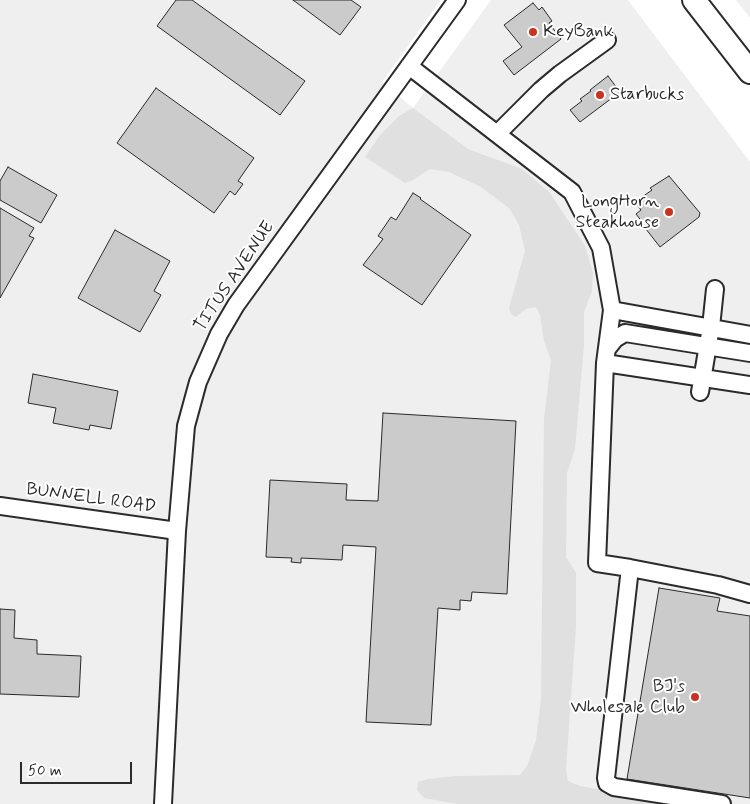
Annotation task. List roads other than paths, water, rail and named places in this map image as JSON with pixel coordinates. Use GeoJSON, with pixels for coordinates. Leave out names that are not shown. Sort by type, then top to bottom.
{"type":"FeatureCollection","features":[{"type":"Feature","properties":{"kind":"highway"},"geometry":{"type":"LineString","coordinates":[[694,0],[750,72]]}},
{"type":"Feature","properties":{"kind":"street","name":"TITUS AVENUE"},"geometry":{"type":"LineString","coordinates":[[163,804],[177,531],[186,426],[198,382],[219,334],[236,305],[457,0]]}},
{"type":"Feature","properties":{"kind":"street"},"geometry":{"type":"LineString","coordinates":[[497,134],[541,90],[607,40]]}},
{"type":"Feature","properties":{"kind":"street"},"geometry":{"type":"LineString","coordinates":[[409,66],[572,192],[601,248],[612,310],[606,356],[597,563],[718,585],[750,594]]}},
{"type":"Feature","properties":{"kind":"street"},"geometry":{"type":"LineString","coordinates":[[701,385],[711,327],[715,289]]}},
{"type":"Feature","properties":{"kind":"street"},"geometry":{"type":"LineString","coordinates":[[612,310],[750,335]]}},
{"type":"Feature","properties":{"kind":"street"},"geometry":{"type":"LineString","coordinates":[[606,356],[616,339],[625,333],[750,353]]}},
{"type":"Feature","properties":{"kind":"street"},"geometry":{"type":"LineString","coordinates":[[606,356],[701,385],[750,385]]}},
{"type":"Feature","properties":{"kind":"street","name":"BUNNELL ROAD"},"geometry":{"type":"LineString","coordinates":[[0,506],[177,531]]}},
{"type":"Feature","properties":{"kind":"street"},"geometry":{"type":"LineString","coordinates":[[630,568],[606,778],[607,783],[614,787],[722,804]]}},
{"type":"Feature","properties":{"kind":"place","name":"KeyBank"},"geometry":{"type":"Point","coordinates":[533,32]}},
{"type":"Feature","properties":{"kind":"place","name":"Starbucks"},"geometry":{"type":"Point","coordinates":[600,95]}},
{"type":"Feature","properties":{"kind":"place","name":"LongHorn Steakhouse"},"geometry":{"type":"Point","coordinates":[669,212]}},
{"type":"Feature","properties":{"kind":"place","name":"BJ's Wholesale Club"},"geometry":{"type":"Point","coordinates":[695,697]}}]}
